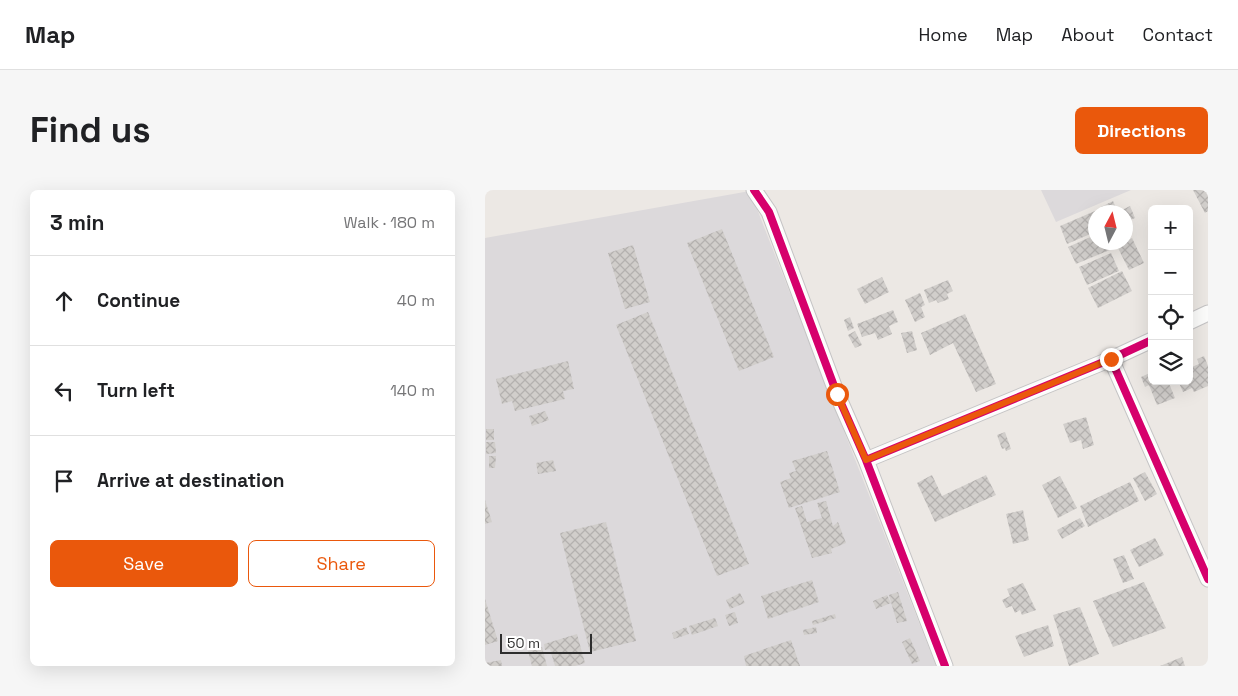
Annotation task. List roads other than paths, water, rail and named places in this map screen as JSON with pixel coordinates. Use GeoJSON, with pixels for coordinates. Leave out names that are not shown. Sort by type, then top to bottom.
{"type":"FeatureCollection","features":[{"type":"Feature","properties":{"kind":"street"},"geometry":{"type":"LineString","coordinates":[[754,190],[769,212],[837,394],[866,460],[945,666]]}},
{"type":"Feature","properties":{"kind":"street"},"geometry":{"type":"LineString","coordinates":[[1193,320],[1208,313]]}},
{"type":"Feature","properties":{"kind":"street"},"geometry":{"type":"LineString","coordinates":[[866,460],[1111,359],[1148,342]]}},
{"type":"Feature","properties":{"kind":"street"},"geometry":{"type":"LineString","coordinates":[[1111,359],[1208,579]]}}]}
